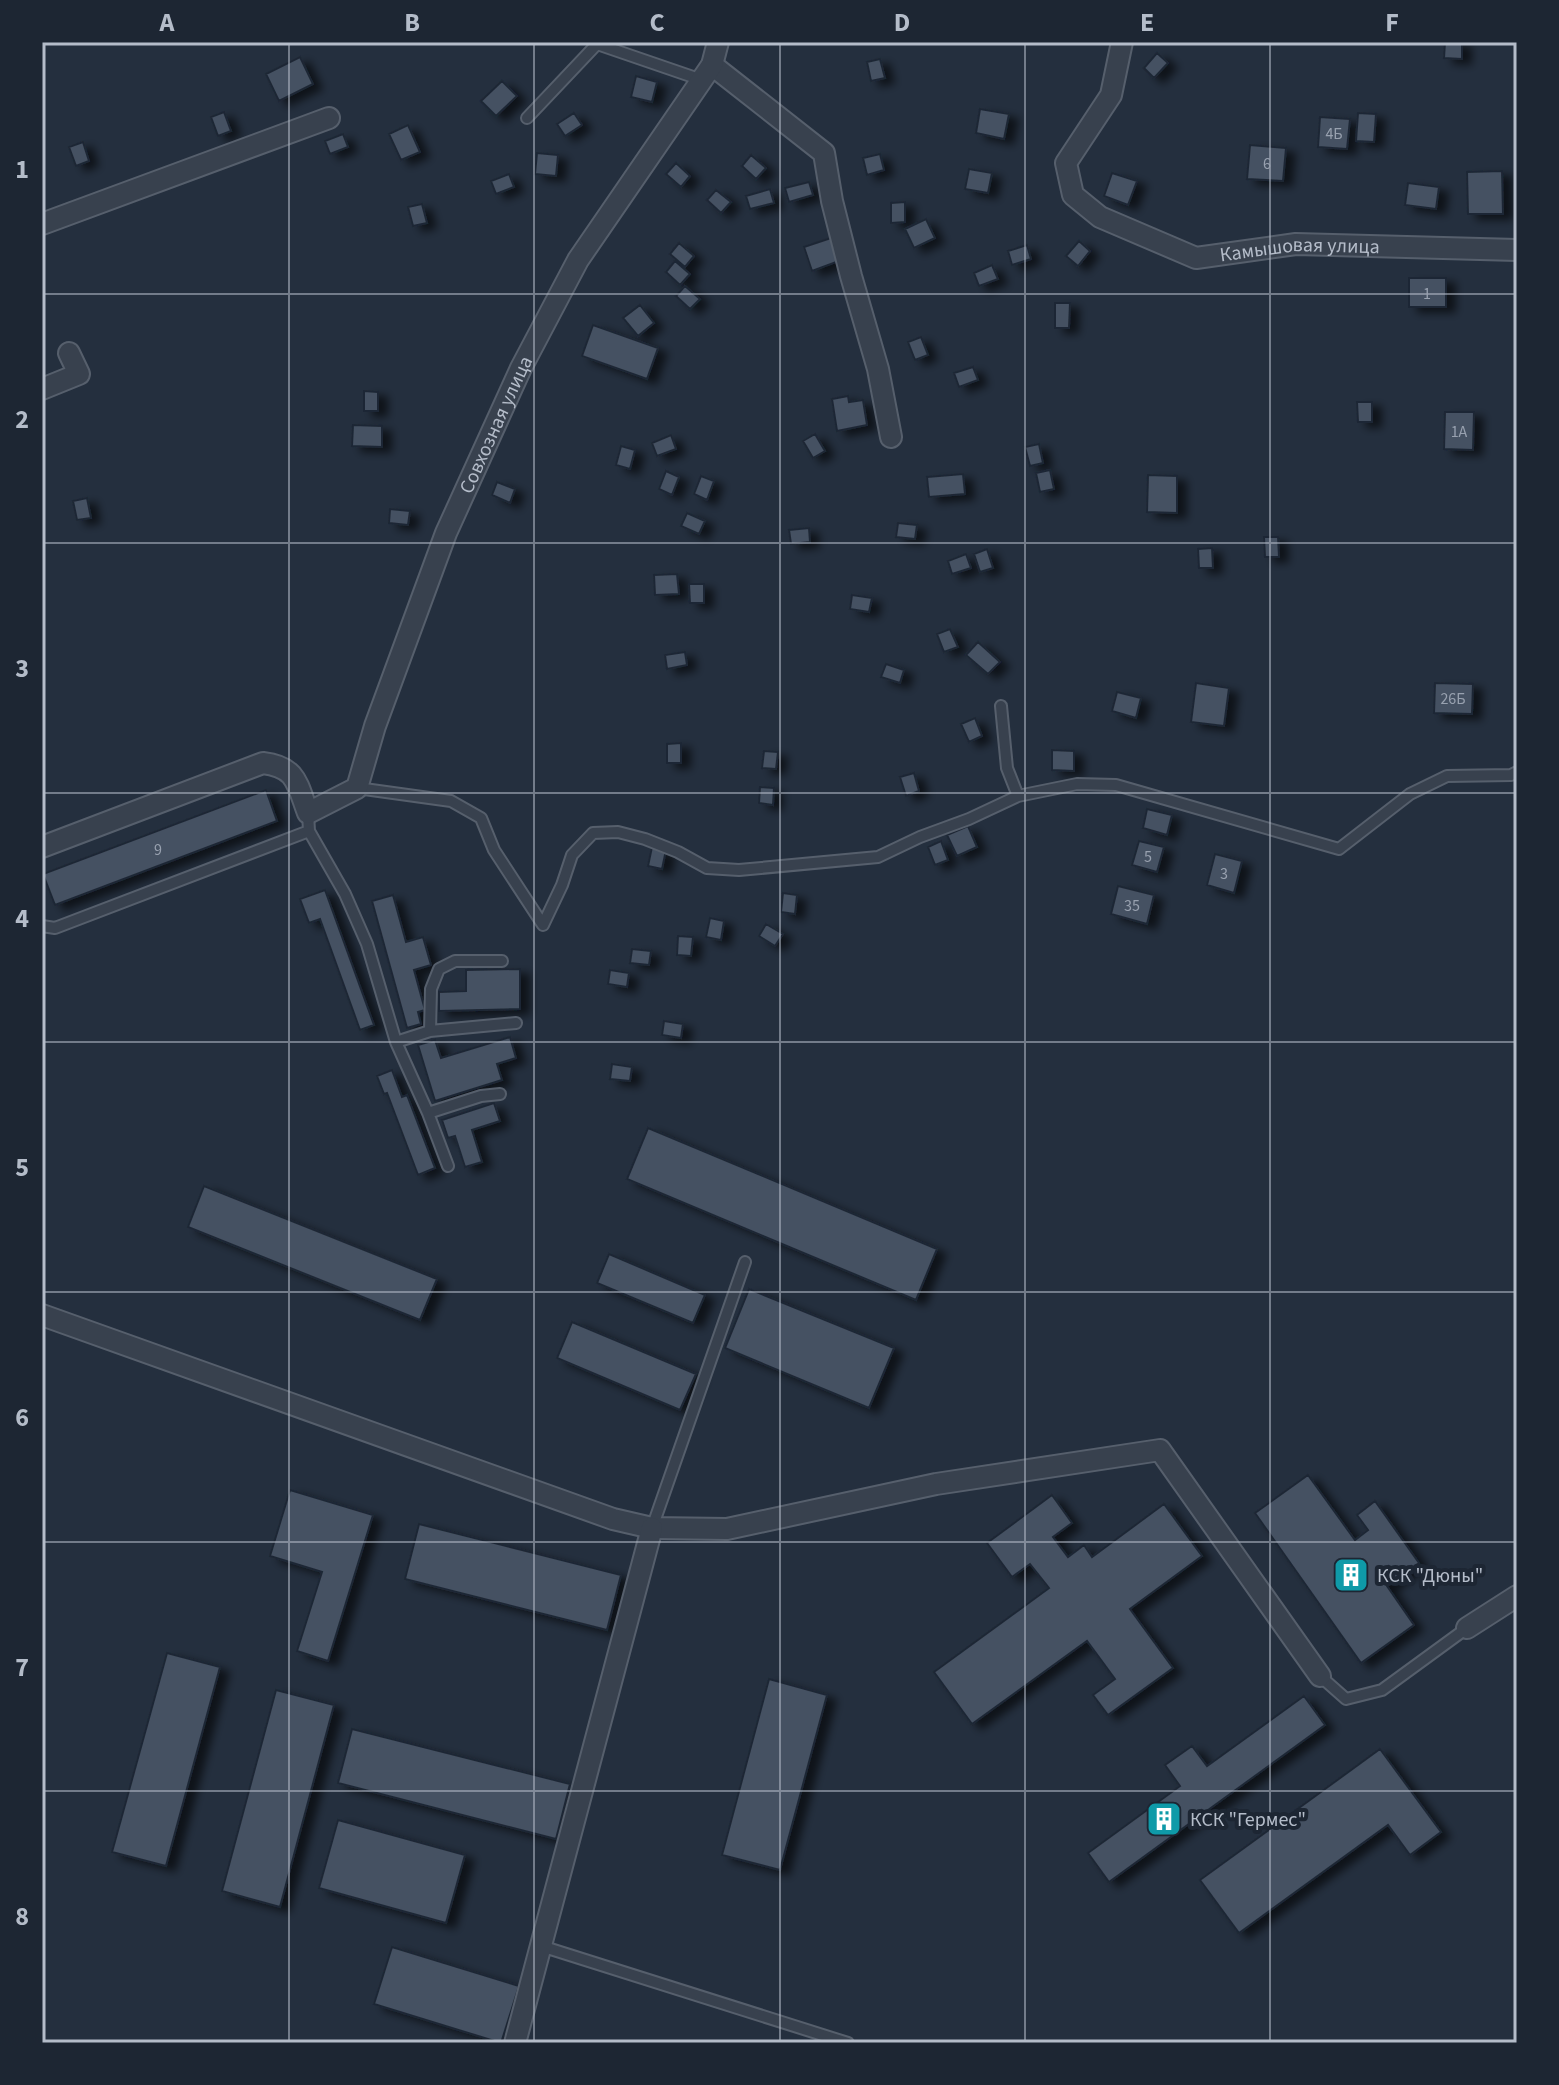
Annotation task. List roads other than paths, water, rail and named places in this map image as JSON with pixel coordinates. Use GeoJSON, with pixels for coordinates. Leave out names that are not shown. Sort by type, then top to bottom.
{"type":"FeatureCollection","features":[{"type":"Feature","properties":{"kind":"street","name":"Совхозная улица"},"geometry":{"type":"LineString","coordinates":[[357,788],[375,726],[446,533],[521,368],[578,260],[707,72],[718,42]]}},
{"type":"Feature","properties":{"kind":"street","name":"Камышовая улица"},"geometry":{"type":"LineString","coordinates":[[1122,42],[1111,95],[1066,163],[1073,195],[1100,217],[1196,258],[1296,244],[1517,250]]}},
{"type":"Feature","properties":{"kind":"street"},"geometry":{"type":"LineString","coordinates":[[707,72],[824,153],[832,201],[878,369],[891,437]]}},
{"type":"Feature","properties":{"kind":"street"},"geometry":{"type":"LineString","coordinates":[[42,224],[329,118]]}},
{"type":"Feature","properties":{"kind":"street"},"geometry":{"type":"LineString","coordinates":[[42,389],[79,374],[69,353]]}},
{"type":"Feature","properties":{"kind":"street"},"geometry":{"type":"LineString","coordinates":[[42,847],[263,763],[280,765],[295,778],[309,822],[357,788]]}},
{"type":"Feature","properties":{"kind":"street"},"geometry":{"type":"LineString","coordinates":[[42,1315],[613,1519],[652,1528],[727,1529],[936,1484],[1160,1450],[1320,1676]]}},
{"type":"Feature","properties":{"kind":"street"},"geometry":{"type":"LineString","coordinates":[[515,2043],[652,1528]]}},
{"type":"Feature","properties":{"kind":"street"},"geometry":{"type":"LineString","coordinates":[[1467,1628],[1517,1596]]}},
{"type":"Feature","properties":{"kind":"lane"},"geometry":{"type":"LineString","coordinates":[[527,118],[597,44],[707,72]]}},
{"type":"Feature","properties":{"kind":"lane"},"geometry":{"type":"LineString","coordinates":[[1001,706],[1007,768],[1018,796]]}},
{"type":"Feature","properties":{"kind":"lane"},"geometry":{"type":"LineString","coordinates":[[357,788],[451,801],[481,818],[494,850],[543,925],[572,855],[593,833],[618,832],[645,839],[707,868],[739,870],[878,857],[1018,796],[1077,784],[1116,785],[1339,849],[1410,794],[1447,776],[1511,775],[1517,772]]}},
{"type":"Feature","properties":{"kind":"lane"},"geometry":{"type":"LineString","coordinates":[[42,926],[55,928],[309,822],[367,944],[396,1042],[448,1166]]}},
{"type":"Feature","properties":{"kind":"lane"},"geometry":{"type":"LineString","coordinates":[[430,1031],[431,989],[439,969],[455,961],[502,961]]}},
{"type":"Feature","properties":{"kind":"lane"},"geometry":{"type":"LineString","coordinates":[[396,1042],[430,1031],[516,1023]]}},
{"type":"Feature","properties":{"kind":"lane"},"geometry":{"type":"LineString","coordinates":[[428,1113],[481,1096],[500,1094]]}},
{"type":"Feature","properties":{"kind":"lane"},"geometry":{"type":"LineString","coordinates":[[652,1528],[745,1262]]}},
{"type":"Feature","properties":{"kind":"lane"},"geometry":{"type":"LineString","coordinates":[[1320,1676],[1346,1699],[1382,1690],[1467,1628]]}},
{"type":"Feature","properties":{"kind":"lane"},"geometry":{"type":"LineString","coordinates":[[541,1946],[848,2043]]}},
{"type":"Feature","properties":{"kind":"place","name":"КСК \"Дюны\""},"geometry":{"type":"Point","coordinates":[1351,1575]}},
{"type":"Feature","properties":{"kind":"place","name":"КСК \"Гермес\""},"geometry":{"type":"Point","coordinates":[1164,1819]}}]}
